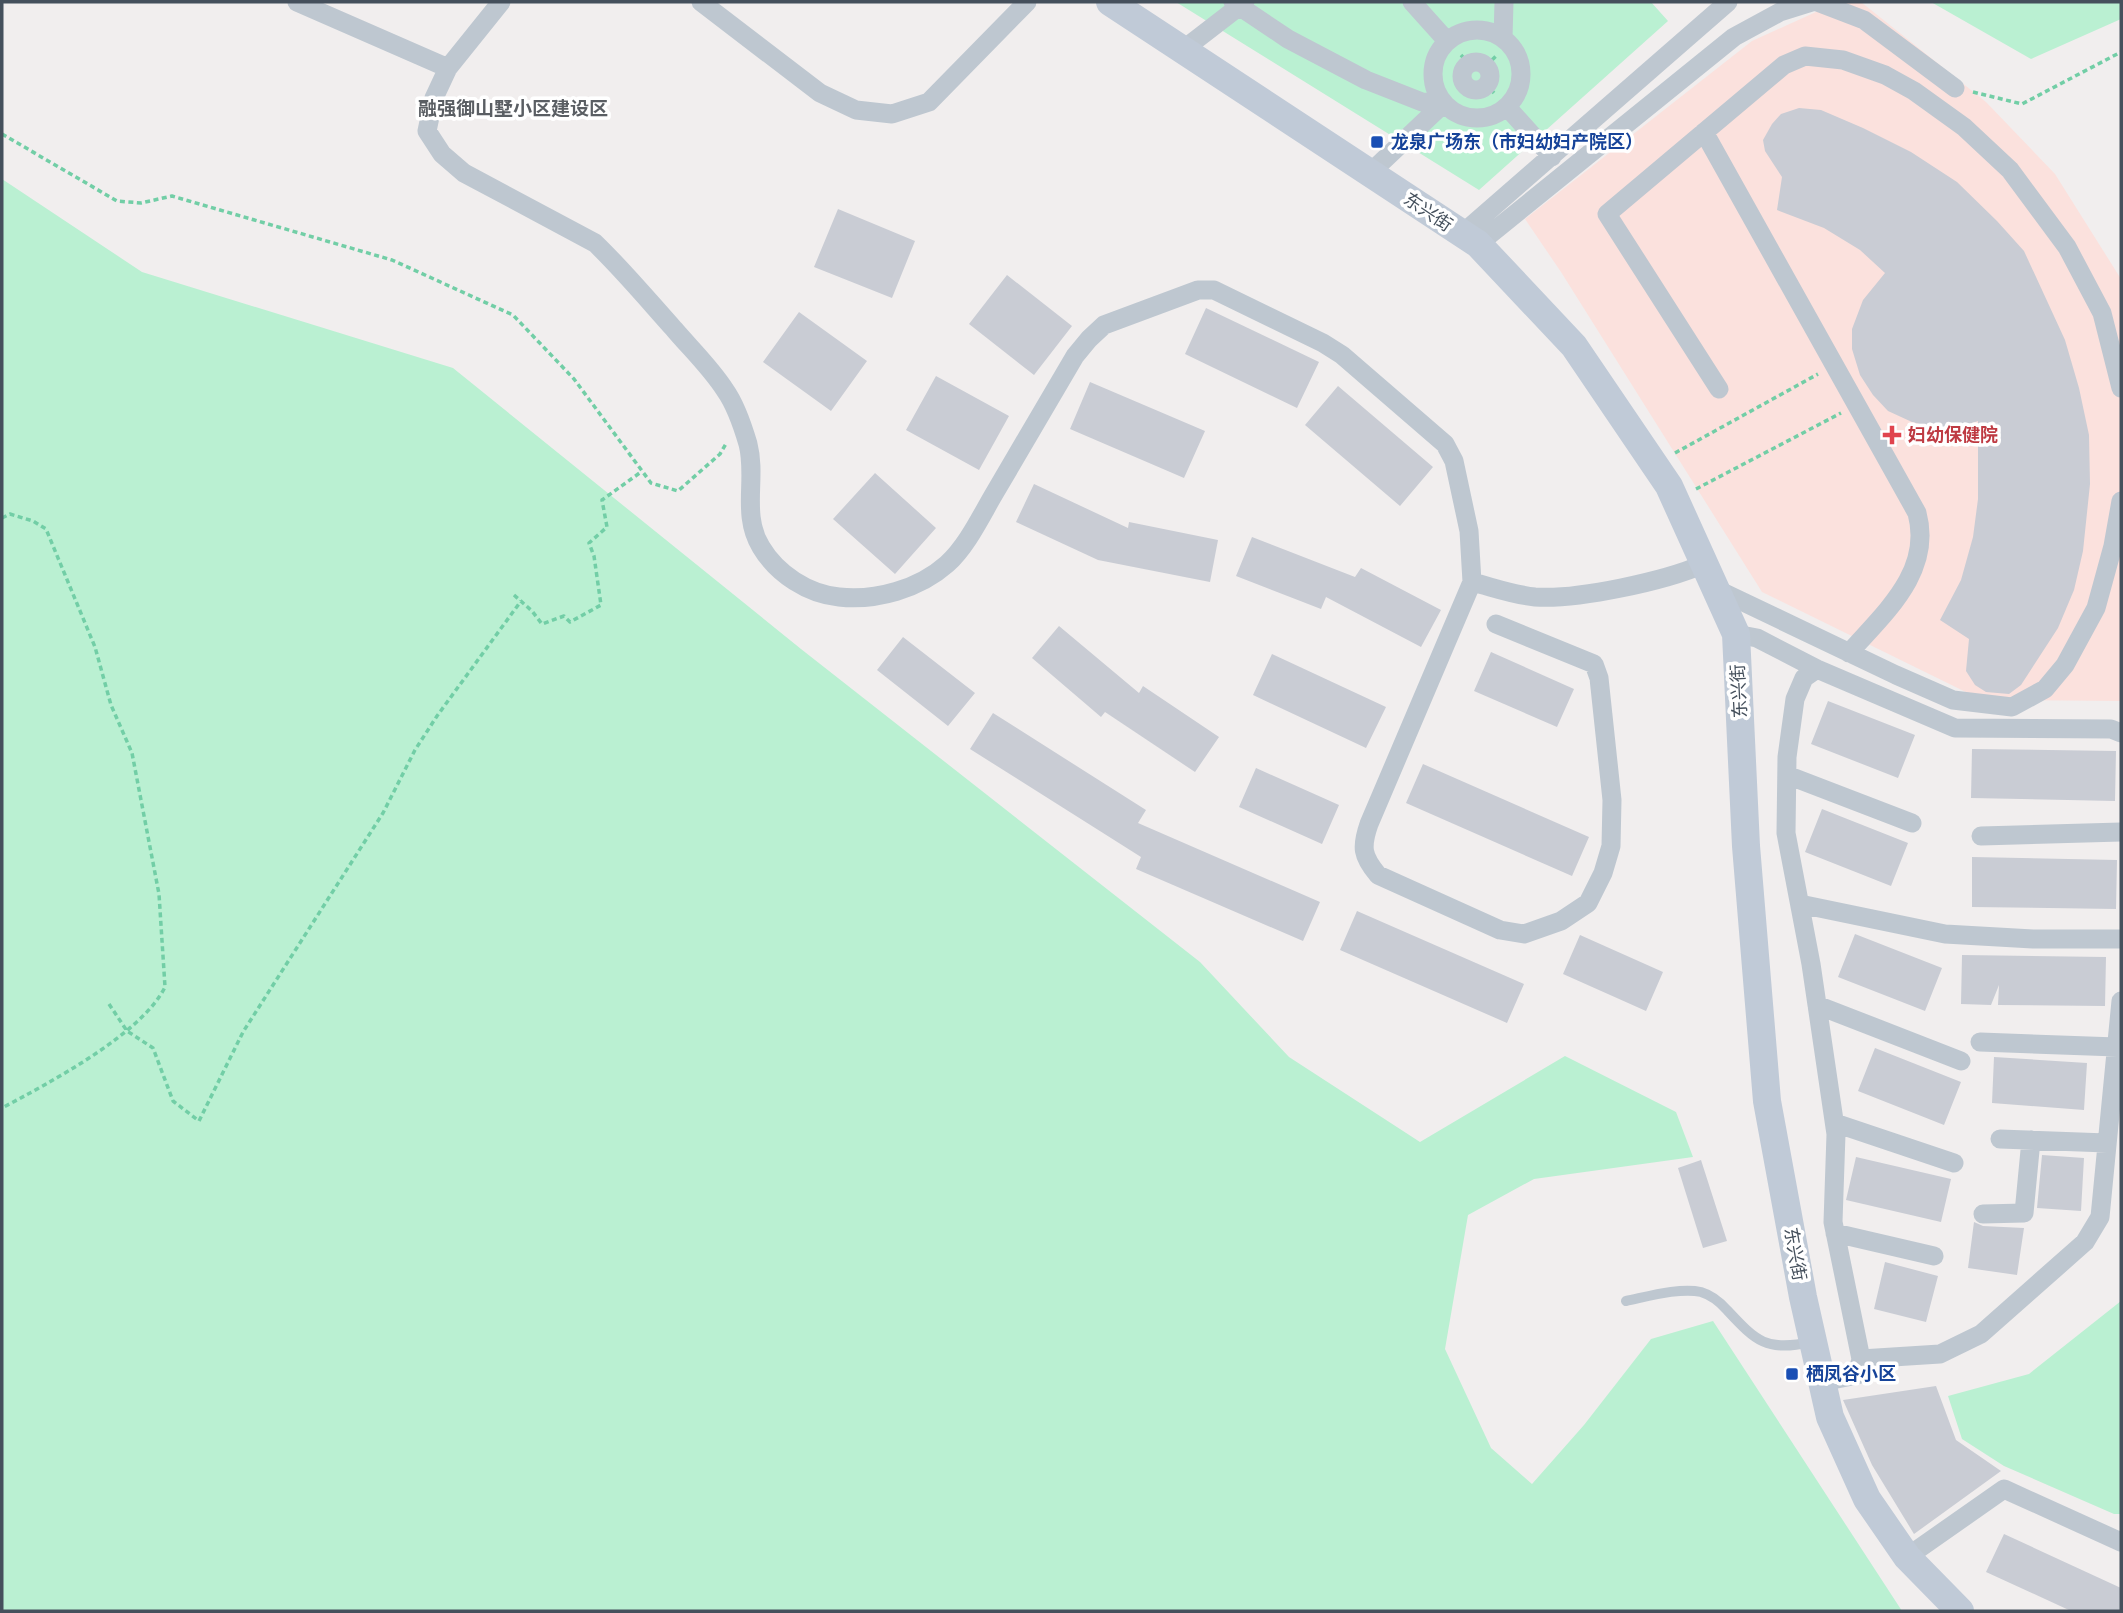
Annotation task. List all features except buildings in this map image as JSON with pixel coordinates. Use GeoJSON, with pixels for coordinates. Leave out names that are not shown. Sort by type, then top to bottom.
{"type":"FeatureCollection","features":[{"type":"Feature","properties":{"kind":"street"},"geometry":{"type":"LineString","coordinates":[[297,2],[448,68]]}},
{"type":"Feature","properties":{"kind":"street"},"geometry":{"type":"LineString","coordinates":[[501,2],[448,68],[434,98],[427,131],[442,154],[464,173],[595,243],[700,358],[726,391],[747,443],[751,464],[750,521],[761,548],[782,572],[801,585],[829,596],[856,598],[892,593],[926,580],[949,563],[972,531],[1075,356],[1089,339],[1104,325],[1198,290],[1214,290],[1342,355],[1445,444],[1454,461],[1469,531],[1472,582],[1369,824],[1364,841],[1366,860],[1378,875],[1500,930],[1524,934],[1561,922],[1588,904],[1603,873],[1611,846],[1612,800],[1599,678],[1594,664],[1496,624]]}},
{"type":"Feature","properties":{"kind":"street"},"geometry":{"type":"LineString","coordinates":[[701,2],[820,93],[856,110],[892,114],[929,102],[1027,2]]}},
{"type":"Feature","properties":{"kind":"street","name":"东兴街"},"geometry":{"type":"LineString","coordinates":[[1110,2],[1470,239],[1574,346],[1675,499],[1736,634],[1746,846],[1767,1101],[1830,1418],[1867,1499],[1907,1557],[1960,1611]]}},
{"type":"Feature","properties":{"kind":"street"},"geometry":{"type":"LineString","coordinates":[[1412,2],[1447,41]]}},
{"type":"Feature","properties":{"kind":"street"},"geometry":{"type":"LineString","coordinates":[[1503,38],[1504,2]]}},
{"type":"Feature","properties":{"kind":"street"},"geometry":{"type":"LineString","coordinates":[[1470,239],[1552,157],[1728,2]]}},
{"type":"Feature","properties":{"kind":"street"},"geometry":{"type":"LineString","coordinates":[[1470,239],[1734,37],[1780,12],[1815,2],[1864,20],[1955,88]]}},
{"type":"Feature","properties":{"kind":"street"},"geometry":{"type":"LineString","coordinates":[[1184,50],[1239,4],[1288,39],[1366,80],[1422,102],[1444,103]]}},
{"type":"Feature","properties":{"kind":"street"},"geometry":{"type":"LineString","coordinates":[[1484,30],[1503,38],[1514,49],[1522,72],[1516,96],[1507,107],[1486,117],[1460,115],[1444,103],[1435,86],[1435,61],[1447,41],[1460,33],[1484,30]]}},
{"type":"Feature","properties":{"kind":"street"},"geometry":{"type":"LineString","coordinates":[[1719,389],[1607,214],[1784,65],[1805,56],[1843,60],[1885,75],[1914,91],[1964,127],[2010,170],[2067,247],[2102,313],[2121,388]]}},
{"type":"Feature","properties":{"kind":"street"},"geometry":{"type":"LineString","coordinates":[[1370,173],[1444,103]]}},
{"type":"Feature","properties":{"kind":"street"},"geometry":{"type":"LineString","coordinates":[[1507,107],[1552,157]]}},
{"type":"Feature","properties":{"kind":"street"},"geometry":{"type":"LineString","coordinates":[[1704,132],[1917,513],[1922,531],[1920,550],[1900,595],[1849,653]]}},
{"type":"Feature","properties":{"kind":"street"},"geometry":{"type":"LineString","coordinates":[[1472,582],[1535,597],[1579,594],[1643,583],[1686,572],[1710,577],[1849,653],[1953,700],[2012,707],[2045,689],[2065,665],[2096,608],[2113,546],[2121,502]]}},
{"type":"Feature","properties":{"kind":"street"},"geometry":{"type":"LineString","coordinates":[[1736,634],[1757,638],[1817,668],[1955,728],[2111,729],[2121,733]]}},
{"type":"Feature","properties":{"kind":"street"},"geometry":{"type":"LineString","coordinates":[[1817,668],[1804,678],[1795,699],[1787,757],[1786,833],[1835,1123],[1833,1222],[1861,1359],[1857,1375],[1822,1382]]}},
{"type":"Feature","properties":{"kind":"street"},"geometry":{"type":"LineString","coordinates":[[1787,775],[1912,823]]}},
{"type":"Feature","properties":{"kind":"street"},"geometry":{"type":"LineString","coordinates":[[1981,836],[2121,832]]}},
{"type":"Feature","properties":{"kind":"street"},"geometry":{"type":"LineString","coordinates":[[1800,904],[1945,934],[2033,939],[2121,939]]}},
{"type":"Feature","properties":{"kind":"street"},"geometry":{"type":"LineString","coordinates":[[1861,1359],[1940,1354],[1981,1334],[2085,1242],[2100,1217],[2121,1000]]}},
{"type":"Feature","properties":{"kind":"street"},"geometry":{"type":"LineString","coordinates":[[1817,1005],[1961,1061]]}},
{"type":"Feature","properties":{"kind":"street"},"geometry":{"type":"LineString","coordinates":[[1980,1042],[2117,1047]]}},
{"type":"Feature","properties":{"kind":"street"},"geometry":{"type":"LineString","coordinates":[[1835,1123],[1954,1163]]}},
{"type":"Feature","properties":{"kind":"street"},"geometry":{"type":"LineString","coordinates":[[2000,1139],[2107,1143]]}},
{"type":"Feature","properties":{"kind":"street"},"geometry":{"type":"LineString","coordinates":[[1983,1214],[2024,1213],[2031,1140]]}},
{"type":"Feature","properties":{"kind":"street"},"geometry":{"type":"LineString","coordinates":[[1835,1233],[1934,1256]]}},
{"type":"Feature","properties":{"kind":"street"},"geometry":{"type":"LineString","coordinates":[[1907,1557],[2004,1489],[2121,1542]]}},
{"type":"Feature","properties":{"kind":"lane"},"geometry":{"type":"LineString","coordinates":[[1626,1301],[1687,1291],[1702,1292],[1718,1300],[1752,1336],[1768,1344],[1788,1347],[1813,1341]]}},
{"type":"Feature","properties":{"kind":"path"},"geometry":{"type":"LineString","coordinates":[[1955,88],[2022,104],[2121,52]]}},
{"type":"Feature","properties":{"kind":"path"},"geometry":{"type":"LineString","coordinates":[[2,135],[117,201],[141,203],[172,196],[393,260],[513,316],[574,379],[651,483],[678,491],[720,454],[731,435]]}},
{"type":"Feature","properties":{"kind":"path"},"geometry":{"type":"LineString","coordinates":[[1654,465],[1835,365]]}},
{"type":"Feature","properties":{"kind":"path"},"geometry":{"type":"LineString","coordinates":[[1675,499],[1857,405]]}},
{"type":"Feature","properties":{"kind":"path"},"geometry":{"type":"LineString","coordinates":[[514,595],[542,624],[564,616],[570,622],[601,605],[594,556],[589,543],[607,527],[602,500],[641,471]]}},
{"type":"Feature","properties":{"kind":"path"},"geometry":{"type":"LineString","coordinates":[[2,518],[10,514],[33,521],[46,529],[95,648],[111,705],[132,753],[159,894],[165,987],[161,995],[127,1031],[2,1108]]}},
{"type":"Feature","properties":{"kind":"path"},"geometry":{"type":"LineString","coordinates":[[109,1004],[127,1031],[153,1048],[173,1101],[199,1121],[243,1032],[383,813],[415,750],[522,601]]}},
{"type":"Feature","properties":{"kind":"shaded area","name":"妇幼保健院"},"geometry":{"type":"Polygon","coordinates":[[[1838,2],[1861,2],[1986,102],[2055,174],[2121,279],[2121,701],[1982,700],[1762,592],[1525,219],[1752,41],[1838,2]]]}},
{"type":"Feature","properties":{"kind":"green space"},"geometry":{"type":"Polygon","coordinates":[[[1176,2],[1651,2],[1668,21],[1479,190],[1176,2]]]}},
{"type":"Feature","properties":{"kind":"green space"},"geometry":{"type":"Polygon","coordinates":[[[1931,2],[2121,2],[2121,19],[2031,59],[1931,2]]]}},
{"type":"Feature","properties":{"kind":"green space"},"geometry":{"type":"Polygon","coordinates":[[[2,179],[142,272],[453,368],[801,649],[1200,962],[1289,1057],[1420,1142],[1565,1056],[1676,1112],[1693,1157],[1534,1179],[1468,1215],[1445,1349],[1491,1448],[1532,1484],[1584,1425],[1651,1339],[1713,1321],[1902,1611],[2,1611],[2,179]]]}},
{"type":"Feature","properties":{"kind":"green space"},"geometry":{"type":"Polygon","coordinates":[[[2121,1301],[2121,1514],[2114,1514],[2004,1466],[1962,1439],[1948,1396],[2029,1374],[2121,1301]]]}},
{"type":"Feature","properties":{"kind":"place","name":"龙泉广场东（市妇幼妇产院区）"},"geometry":{"type":"Point","coordinates":[1377,142]}},
{"type":"Feature","properties":{"kind":"place","name":"妇幼保健院"},"geometry":{"type":"Point","coordinates":[1892,435]}},
{"type":"Feature","properties":{"kind":"place","name":"栖凤谷小区"},"geometry":{"type":"Point","coordinates":[1792,1374]}},
{"type":"Feature","properties":{"kind":"district","name":"融强御山墅小区建设区"},"geometry":{"type":"Point","coordinates":[513,108]}}]}
